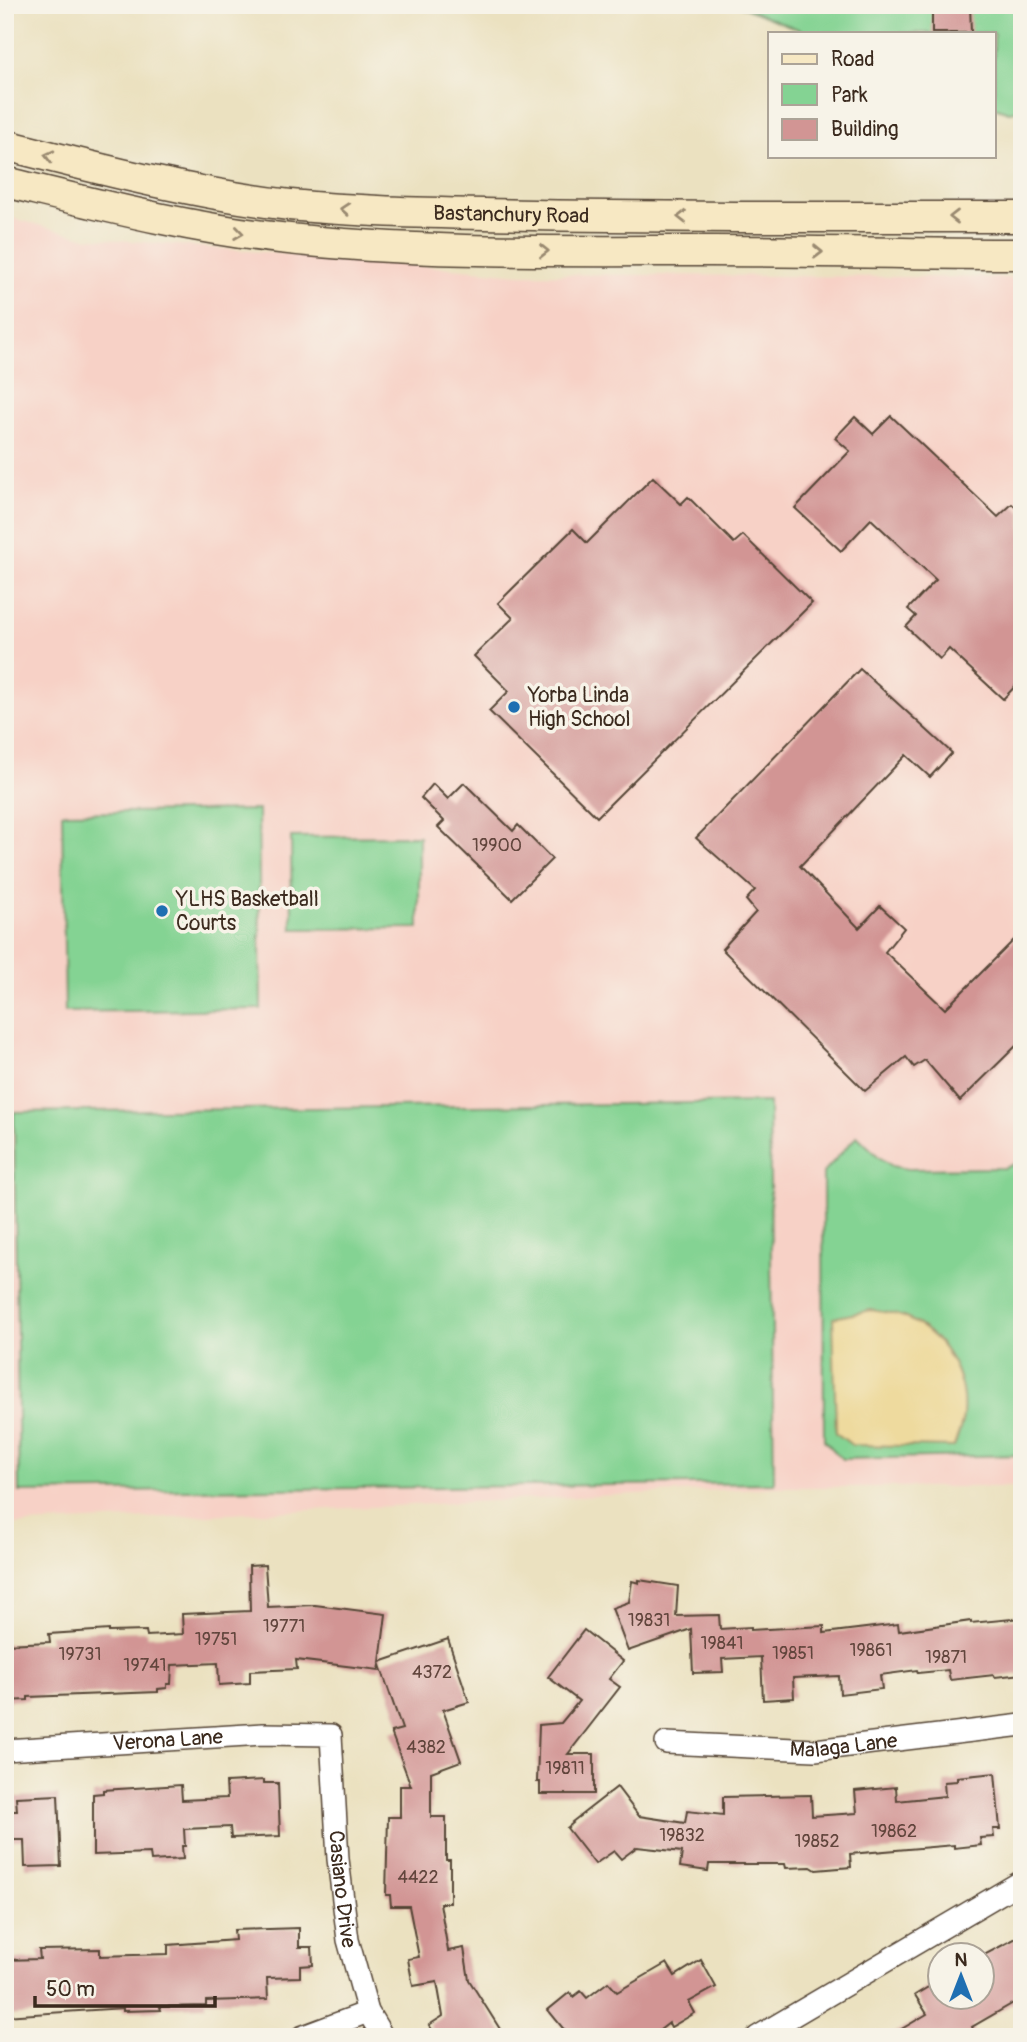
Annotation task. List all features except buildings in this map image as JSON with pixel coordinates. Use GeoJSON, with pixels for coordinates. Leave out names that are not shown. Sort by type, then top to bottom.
{"type":"FeatureCollection","features":[{"type":"Feature","properties":{"kind":"main road","name":"Bastanchury Road"},"geometry":{"type":"LineString","coordinates":[[5,145],[221,194],[290,205],[382,212],[620,217],[1022,217]]}},
{"type":"Feature","properties":{"kind":"main road"},"geometry":{"type":"LineString","coordinates":[[18,185],[65,179],[206,209],[218,202],[221,194]]}},
{"type":"Feature","properties":{"kind":"main road","name":"Bastanchury Road"},"geometry":{"type":"LineString","coordinates":[[18,185],[211,229],[278,238],[400,248],[1022,254]]}},
{"type":"Feature","properties":{"kind":"main road"},"geometry":{"type":"LineString","coordinates":[[353,244],[360,235],[373,231],[523,232],[531,225],[535,215]]}},
{"type":"Feature","properties":{"kind":"street","name":"Malaga Lane"},"geometry":{"type":"LineString","coordinates":[[666,1743],[815,1750],[1022,1725]]}},
{"type":"Feature","properties":{"kind":"street","name":"Verona Lane"},"geometry":{"type":"LineString","coordinates":[[5,1750],[263,1734],[331,1735]]}},
{"type":"Feature","properties":{"kind":"street","name":"Casiano Drive"},"geometry":{"type":"LineString","coordinates":[[331,1735],[338,1860],[348,1940],[368,2012],[383,2037]]}},
{"type":"Feature","properties":{"kind":"street"},"geometry":{"type":"LineString","coordinates":[[757,2037],[1022,1881]]}},
{"type":"Feature","properties":{"kind":"street"},"geometry":{"type":"LineString","coordinates":[[301,2037],[368,2012]]}},
{"type":"Feature","properties":{"kind":"shaded area","name":"Yorba Linda High School"},"geometry":{"type":"Polygon","coordinates":[[[5,216],[83,237],[521,274],[1022,278],[1022,1161],[1004,1168],[908,1169],[892,1166],[857,1136],[823,1173],[1022,1283],[1022,1487],[781,1487],[5,1525],[5,216]]]}},
{"type":"Feature","properties":{"kind":"green space"},"geometry":{"type":"Polygon","coordinates":[[[737,5],[1022,5],[1022,110],[1009,112],[996,108],[996,32],[805,32],[737,5]]]}},
{"type":"Feature","properties":{"kind":"green space","name":"YLHS Basketball Courts"},"geometry":{"type":"Polygon","coordinates":[[[258,810],[261,1009],[65,1012],[62,813],[258,810]]]}},
{"type":"Feature","properties":{"kind":"green space"},"geometry":{"type":"Polygon","coordinates":[[[419,836],[419,928],[292,929],[291,837],[419,836]]]}},
{"type":"Feature","properties":{"kind":"green space"},"geometry":{"type":"Polygon","coordinates":[[[769,1102],[774,1483],[19,1492],[14,1112],[769,1102]]]}},
{"type":"Feature","properties":{"kind":"green space"},"geometry":{"type":"Polygon","coordinates":[[[857,1136],[892,1166],[908,1169],[1004,1168],[1022,1161],[1022,1455],[842,1459],[824,1440],[823,1173],[857,1136]]]}},
{"type":"Feature","properties":{"kind":"sand"},"geometry":{"type":"Polygon","coordinates":[[[871,1310],[896,1314],[917,1324],[940,1344],[949,1356],[961,1385],[963,1400],[962,1420],[954,1447],[852,1445],[836,1433],[833,1318],[871,1310]]]}},
{"type":"Feature","properties":{"kind":"place","name":"Yorba Linda High School"},"geometry":{"type":"Point","coordinates":[514,707]}},
{"type":"Feature","properties":{"kind":"place","name":"YLHS Basketball Courts"},"geometry":{"type":"Point","coordinates":[162,911]}}]}
